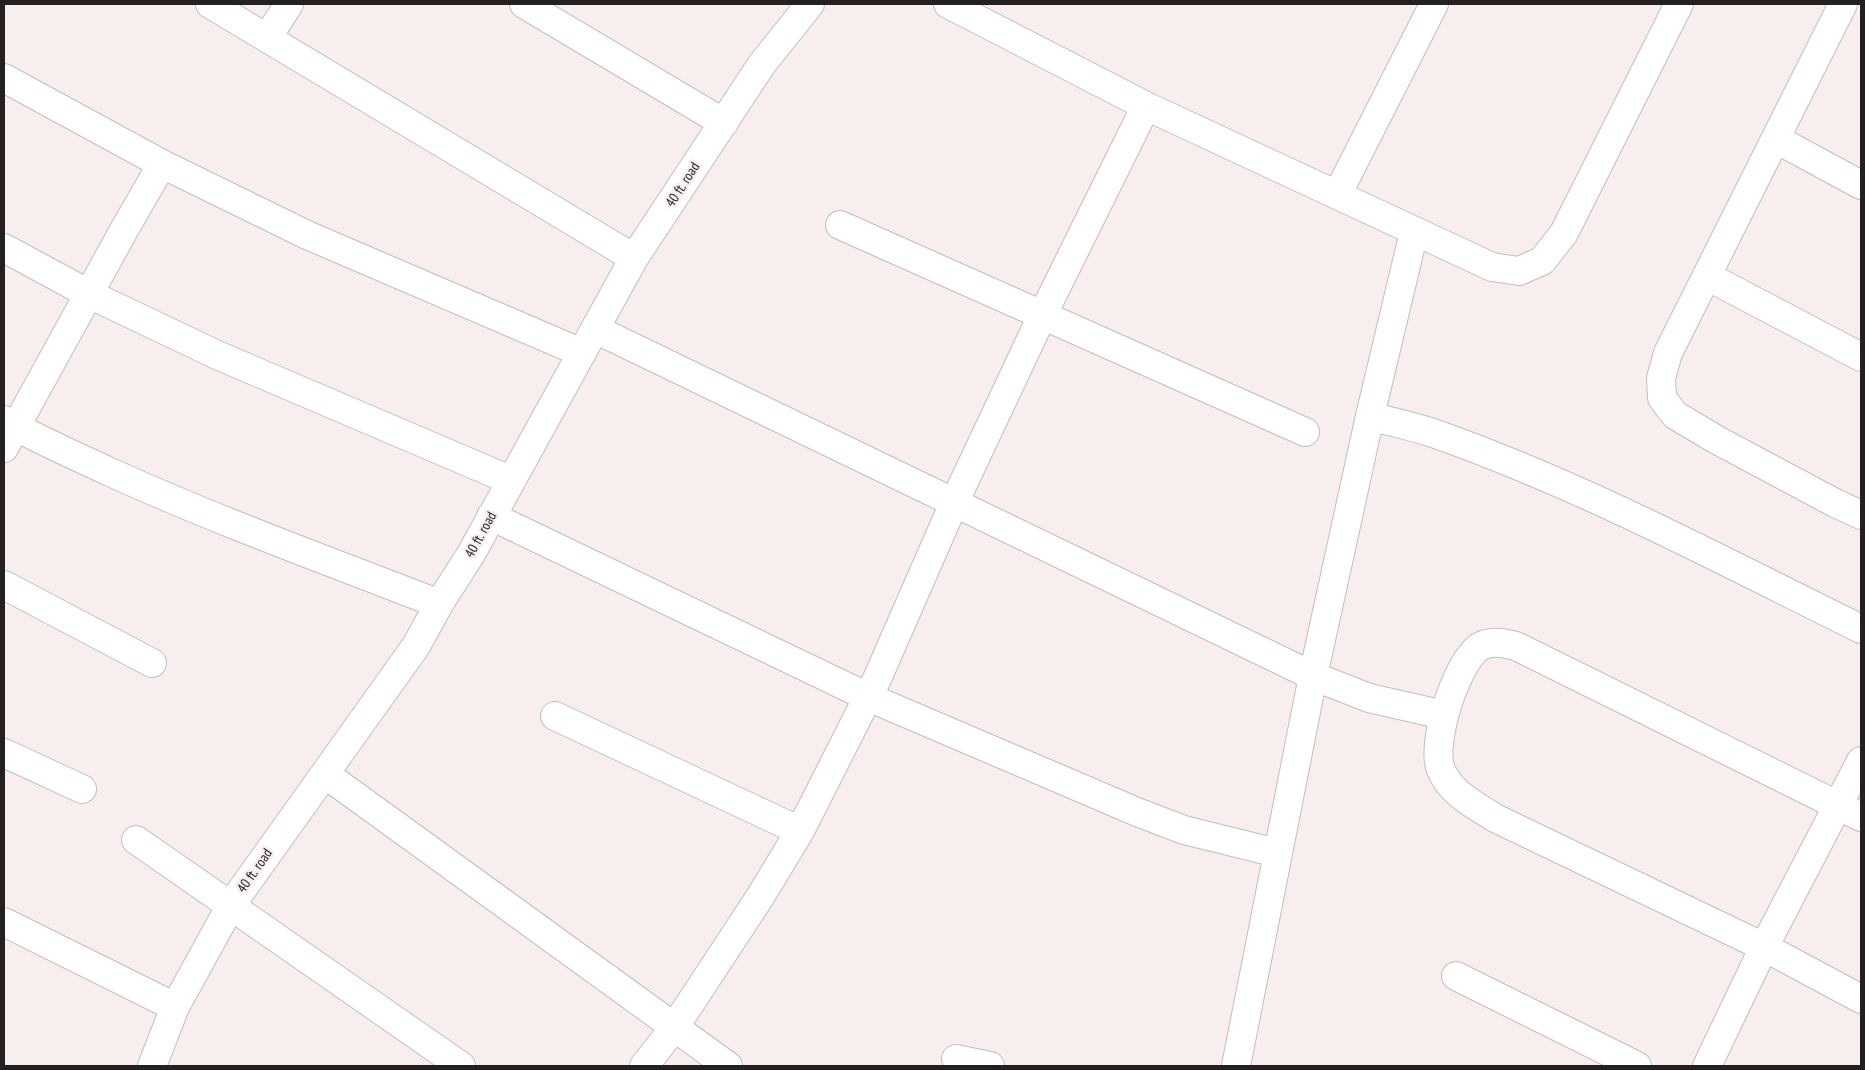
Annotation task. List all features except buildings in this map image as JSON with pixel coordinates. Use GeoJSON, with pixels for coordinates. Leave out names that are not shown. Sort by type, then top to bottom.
{"type":"FeatureCollection","features":[{"type":"Feature","properties":{"kind":"street"},"geometry":{"type":"LineString","coordinates":[[210,4],[634,258]]}},
{"type":"Feature","properties":{"kind":"street"},"geometry":{"type":"LineString","coordinates":[[268,38],[288,4]]}},
{"type":"Feature","properties":{"kind":"street"},"geometry":{"type":"LineString","coordinates":[[524,4],[724,123]]}},
{"type":"Feature","properties":{"kind":"street","name":"40 ft. road"},"geometry":{"type":"LineString","coordinates":[[161,1062],[175,1008],[231,906],[416,646],[439,604],[471,554],[510,480],[634,258],[762,64],[810,4]]}},
{"type":"Feature","properties":{"kind":"street"},"geometry":{"type":"LineString","coordinates":[[948,4],[1146,106],[1414,232],[1492,267],[1519,271],[1542,261],[1568,225],[1679,4]]}},
{"type":"Feature","properties":{"kind":"street"},"geometry":{"type":"LineString","coordinates":[[1337,195],[1434,4]]}},
{"type":"Feature","properties":{"kind":"street"},"geometry":{"type":"LineString","coordinates":[[1849,7],[1776,139],[1668,353],[1661,378],[1662,398],[1675,415],[1750,458],[1861,515]]}},
{"type":"Feature","properties":{"kind":"street"},"geometry":{"type":"LineString","coordinates":[[4,78],[162,164],[307,235],[582,353]]}},
{"type":"Feature","properties":{"kind":"street"},"geometry":{"type":"LineString","coordinates":[[644,1066],[674,1028],[760,897],[800,831],[868,697],[954,504],[1042,316],[1146,106]]}},
{"type":"Feature","properties":{"kind":"street"},"geometry":{"type":"LineString","coordinates":[[1776,139],[1861,185]]}},
{"type":"Feature","properties":{"kind":"street"},"geometry":{"type":"LineString","coordinates":[[162,164],[8,432],[242,528],[439,604]]}},
{"type":"Feature","properties":{"kind":"street"},"geometry":{"type":"LineString","coordinates":[[840,225],[1305,432]]}},
{"type":"Feature","properties":{"kind":"street"},"geometry":{"type":"LineString","coordinates":[[1236,1066],[1313,676],[1370,416],[1414,232]]}},
{"type":"Feature","properties":{"kind":"street"},"geometry":{"type":"LineString","coordinates":[[4,248],[89,294],[217,355],[510,480]]}},
{"type":"Feature","properties":{"kind":"street"},"geometry":{"type":"LineString","coordinates":[[1707,276],[1861,357]]}},
{"type":"Feature","properties":{"kind":"street"},"geometry":{"type":"LineString","coordinates":[[595,329],[1313,676],[1369,698],[1444,715]]}},
{"type":"Feature","properties":{"kind":"street"},"geometry":{"type":"LineString","coordinates":[[1370,416],[1431,433],[1493,456],[1566,487],[1861,629]]}},
{"type":"Feature","properties":{"kind":"street"},"geometry":{"type":"LineString","coordinates":[[491,516],[868,697],[1128,809],[1184,830],[1277,853]]}},
{"type":"Feature","properties":{"kind":"street"},"geometry":{"type":"LineString","coordinates":[[4,585],[152,663]]}},
{"type":"Feature","properties":{"kind":"street"},"geometry":{"type":"LineString","coordinates":[[1850,811],[1516,646],[1496,642],[1480,647],[1467,660],[1458,677],[1444,715],[1439,742],[1440,767],[1452,788],[1471,803],[1513,827],[1764,947],[1861,999]]}},
{"type":"Feature","properties":{"kind":"street"},"geometry":{"type":"LineString","coordinates":[[555,716],[800,831]]}},
{"type":"Feature","properties":{"kind":"street"},"geometry":{"type":"LineString","coordinates":[[4,753],[82,789]]}},
{"type":"Feature","properties":{"kind":"street"},"geometry":{"type":"LineString","coordinates":[[1707,1066],[1764,947],[1850,811],[1861,761]]}},
{"type":"Feature","properties":{"kind":"street"},"geometry":{"type":"LineString","coordinates":[[326,774],[728,1066]]}},
{"type":"Feature","properties":{"kind":"street"},"geometry":{"type":"LineString","coordinates":[[136,840],[461,1066]]}},
{"type":"Feature","properties":{"kind":"street"},"geometry":{"type":"LineString","coordinates":[[4,922],[175,1008]]}},
{"type":"Feature","properties":{"kind":"street"},"geometry":{"type":"LineString","coordinates":[[1456,976],[1637,1066]]}},
{"type":"Feature","properties":{"kind":"street"},"geometry":{"type":"LineString","coordinates":[[956,1059],[990,1066]]}}]}
